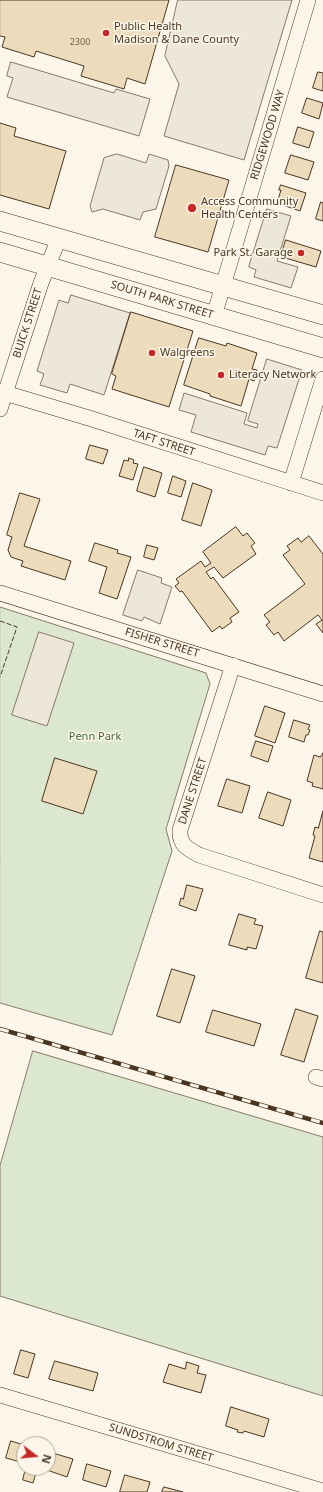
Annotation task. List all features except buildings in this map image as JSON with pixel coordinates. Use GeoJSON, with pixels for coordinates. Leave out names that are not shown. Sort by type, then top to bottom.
{"type":"FeatureCollection","features":[{"type":"Feature","properties":{"kind":"main road"},"geometry":{"type":"LineString","coordinates":[[0,221],[323,315]]}},
{"type":"Feature","properties":{"kind":"main road","name":"SOUTH PARK STREET"},"geometry":{"type":"LineString","coordinates":[[0,252],[323,348]]}},
{"type":"Feature","properties":{"kind":"street","name":"RIDGEWOOD WAY"},"geometry":{"type":"LineString","coordinates":[[214,316],[308,0]]}},
{"type":"Feature","properties":{"kind":"street","name":"BUICK STREET"},"geometry":{"type":"LineString","coordinates":[[0,409],[41,283],[59,238]]}},
{"type":"Feature","properties":{"kind":"street"},"geometry":{"type":"LineString","coordinates":[[291,483],[323,378]]}},
{"type":"Feature","properties":{"kind":"street","name":"TAFT STREET"},"geometry":{"type":"LineString","coordinates":[[5,393],[92,419],[323,493]]}},
{"type":"Feature","properties":{"kind":"street","name":"FISHER STREET"},"geometry":{"type":"LineString","coordinates":[[0,592],[323,694]]}},
{"type":"Feature","properties":{"kind":"street","name":"DANE STREET"},"geometry":{"type":"LineString","coordinates":[[233,665],[180,830],[180,836],[185,848],[199,855],[323,895]]}},
{"type":"Feature","properties":{"kind":"street","name":"SUNDSTROM STREET"},"geometry":{"type":"LineString","coordinates":[[0,1395],[323,1491]]}},
{"type":"Feature","properties":{"kind":"green space","name":"Penn Park"},"geometry":{"type":"Polygon","coordinates":[[[0,607],[206,673],[210,684],[166,829],[172,851],[112,1035],[0,1003],[0,607]]]}},
{"type":"Feature","properties":{"kind":"green space"},"geometry":{"type":"Polygon","coordinates":[[[33,1051],[323,1137],[323,1396],[0,1296],[0,1166],[33,1051]]]}},
{"type":"Feature","properties":{"kind":"shaded area"},"geometry":{"type":"Polygon","coordinates":[[[178,0],[292,0],[244,160],[164,136],[179,84],[165,56],[178,0]]]}},
{"type":"Feature","properties":{"kind":"shaded area"},"geometry":{"type":"Polygon","coordinates":[[[11,62],[114,93],[116,89],[150,99],[139,136],[7,97],[13,78],[7,76],[11,62]]]}},
{"type":"Feature","properties":{"kind":"shaded area"},"geometry":{"type":"Polygon","coordinates":[[[117,154],[146,163],[149,154],[168,160],[169,166],[156,209],[143,212],[140,220],[103,209],[92,212],[90,206],[104,158],[117,154]]]}},
{"type":"Feature","properties":{"kind":"shaded area"},"geometry":{"type":"Polygon","coordinates":[[[267,209],[291,216],[277,261],[298,267],[291,288],[254,277],[256,270],[249,267],[267,209]]]}},
{"type":"Feature","properties":{"kind":"shaded area"},"geometry":{"type":"Polygon","coordinates":[[[71,295],[130,313],[104,395],[70,384],[67,393],[40,385],[44,374],[37,371],[59,300],[68,303],[71,295]]]}},
{"type":"Feature","properties":{"kind":"shaded area"},"geometry":{"type":"Polygon","coordinates":[[[267,359],[302,370],[277,448],[268,446],[265,455],[191,432],[196,415],[179,410],[184,393],[247,413],[244,424],[257,428],[258,424],[248,421],[267,359]]]}},
{"type":"Feature","properties":{"kind":"shaded area"},"geometry":{"type":"Polygon","coordinates":[[[138,570],[162,578],[161,583],[172,587],[160,624],[144,617],[142,621],[123,615],[138,570]]]}},
{"type":"Feature","properties":{"kind":"shaded area"},"geometry":{"type":"Polygon","coordinates":[[[39,632],[74,643],[47,726],[12,715],[39,632]]]}},
{"type":"Feature","properties":{"kind":"railway"},"geometry":{"type":"LineString","coordinates":[[0,1029],[323,1123]]}},
{"type":"Feature","properties":{"kind":"fence"},"geometry":{"type":"LineString","coordinates":[[0,621],[17,627],[0,677]]}},
{"type":"Feature","properties":{"kind":"place","name":"Public Health Madison & Dane County"},"geometry":{"type":"Point","coordinates":[106,33]}},
{"type":"Feature","properties":{"kind":"place","name":"Access Community Health Centers"},"geometry":{"type":"Point","coordinates":[192,208]}},
{"type":"Feature","properties":{"kind":"place","name":"Park St. Garage"},"geometry":{"type":"Point","coordinates":[301,253]}},
{"type":"Feature","properties":{"kind":"place","name":"Walgreens"},"geometry":{"type":"Point","coordinates":[152,353]}},
{"type":"Feature","properties":{"kind":"place","name":"Literacy Network"},"geometry":{"type":"Point","coordinates":[221,375]}}]}
